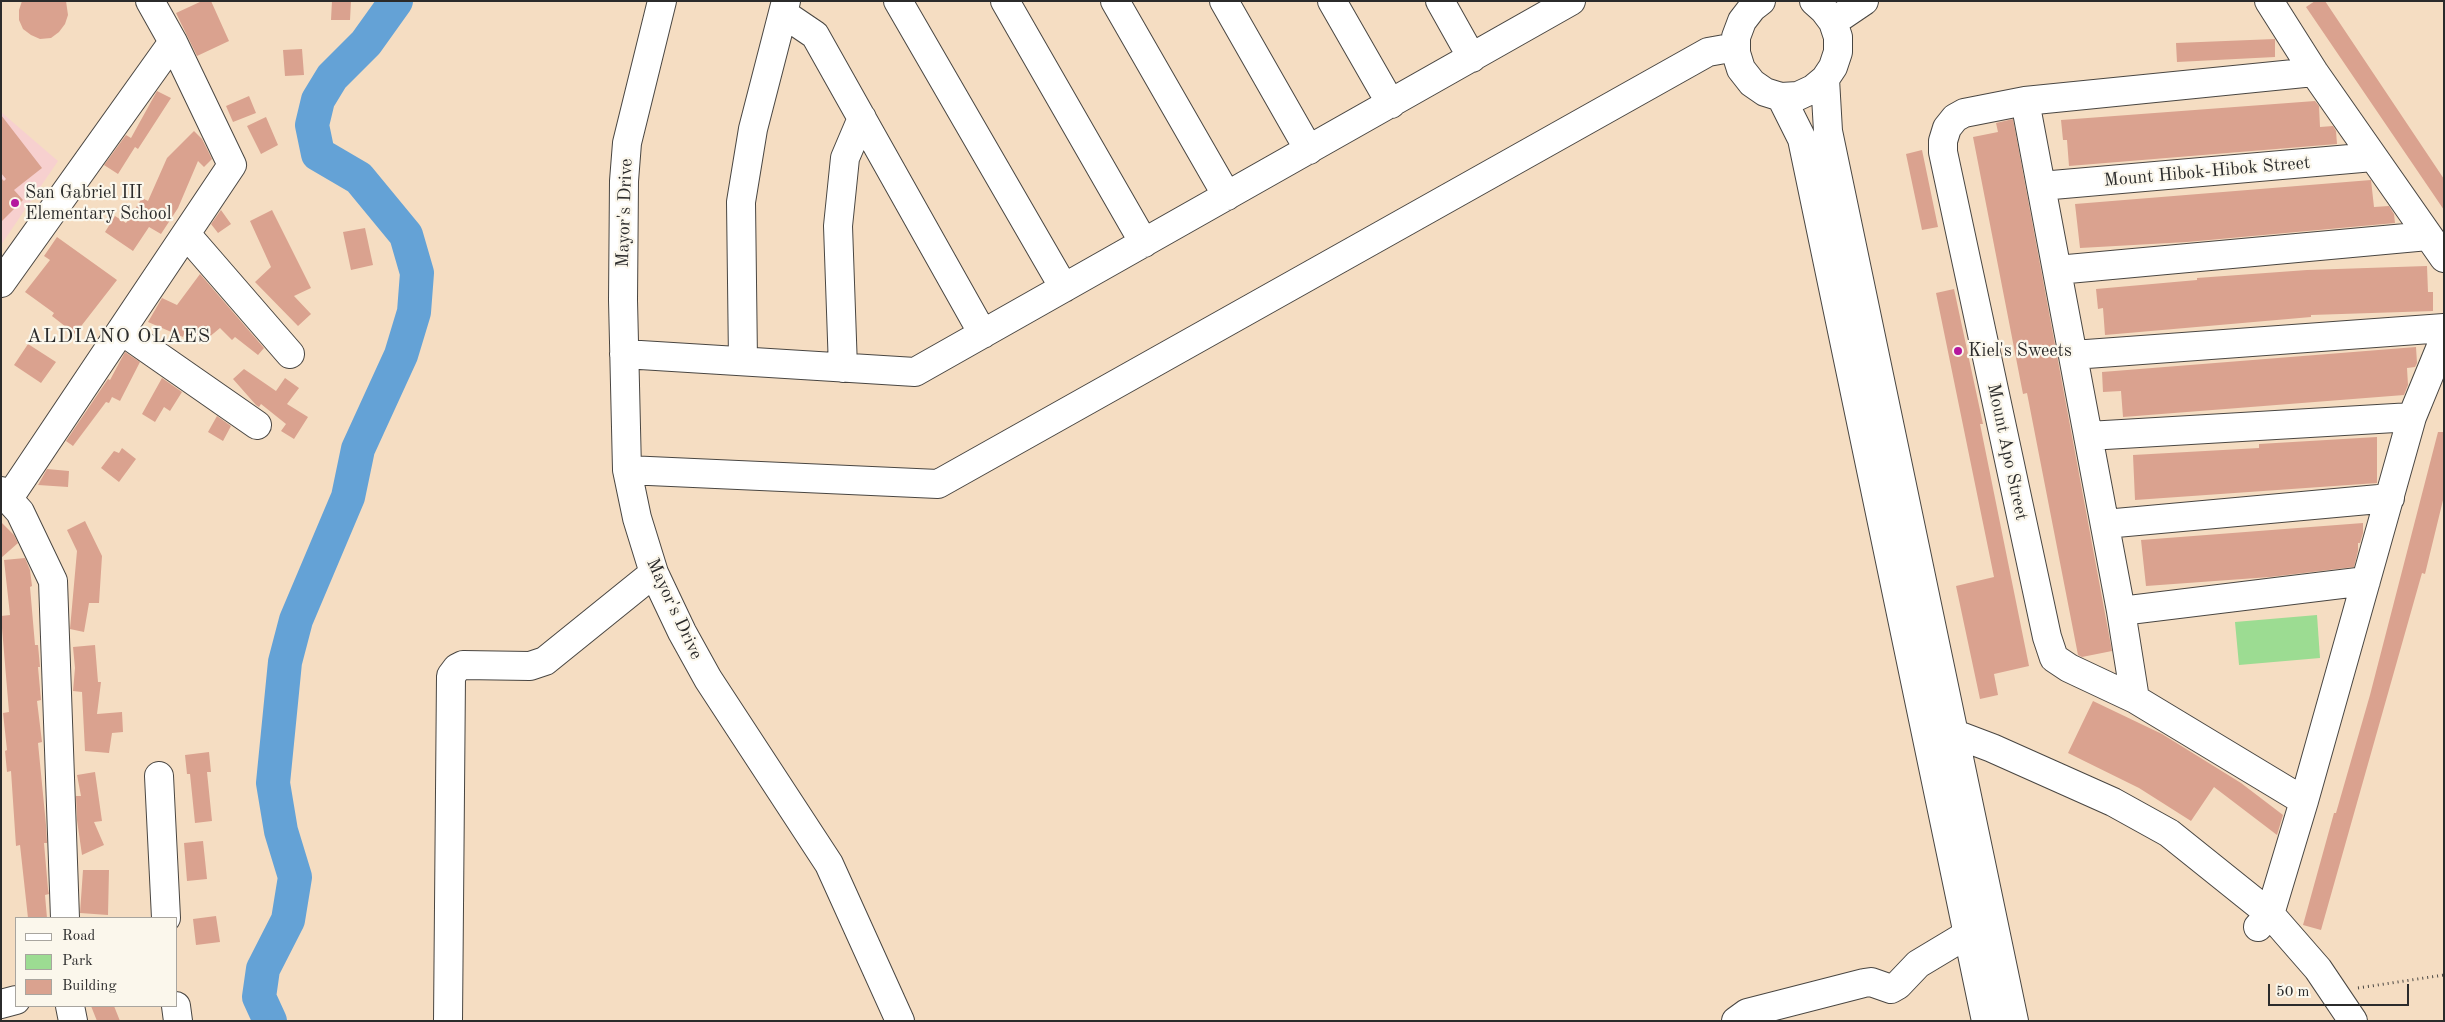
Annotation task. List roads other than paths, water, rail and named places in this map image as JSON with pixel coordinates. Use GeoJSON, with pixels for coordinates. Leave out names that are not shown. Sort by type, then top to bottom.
{"type":"FeatureCollection","features":[{"type":"Feature","properties":{"kind":"street"},"geometry":{"type":"LineString","coordinates":[[65,917],[53,581],[20,512],[5,494],[122,331],[232,165],[173,42],[150,1]]}},
{"type":"Feature","properties":{"kind":"street","name":"Mayor's Drive"},"geometry":{"type":"LineString","coordinates":[[662,1],[627,143],[623,236],[624,354],[628,470],[637,518],[654,573],[708,680],[829,864],[900,1021]]}},
{"type":"Feature","properties":{"kind":"street"},"geometry":{"type":"LineString","coordinates":[[898,1],[1064,288]]}},
{"type":"Feature","properties":{"kind":"street"},"geometry":{"type":"LineString","coordinates":[[1005,1],[1144,243]]}},
{"type":"Feature","properties":{"kind":"street"},"geometry":{"type":"LineString","coordinates":[[1114,1],[1227,196]]}},
{"type":"Feature","properties":{"kind":"street"},"geometry":{"type":"LineString","coordinates":[[1224,1],[1309,150]]}},
{"type":"Feature","properties":{"kind":"street"},"geometry":{"type":"LineString","coordinates":[[1332,1],[1391,104]]}},
{"type":"Feature","properties":{"kind":"street"},"geometry":{"type":"LineString","coordinates":[[1440,1],[1472,58]]}},
{"type":"Feature","properties":{"kind":"street"},"geometry":{"type":"LineString","coordinates":[[1761,1],[1752,8],[1742,21],[1736,37],[1736,47],[1741,69],[1752,83],[1765,92],[1781,96],[1798,96],[1813,89],[1825,79],[1834,66],[1838,52],[1838,37],[1833,22],[1814,1]]}},
{"type":"Feature","properties":{"kind":"street"},"geometry":{"type":"LineString","coordinates":[[1833,22],[1864,1]]}},
{"type":"Feature","properties":{"kind":"street"},"geometry":{"type":"LineString","coordinates":[[2269,1],[2314,72],[2444,258]]}},
{"type":"Feature","properties":{"kind":"street"},"geometry":{"type":"LineString","coordinates":[[624,354],[916,372],[1472,58],[1558,4]]}},
{"type":"Feature","properties":{"kind":"street"},"geometry":{"type":"LineString","coordinates":[[743,361],[741,202],[753,128],[785,8],[815,35],[983,334]]}},
{"type":"Feature","properties":{"kind":"street"},"geometry":{"type":"LineString","coordinates":[[1,283],[173,42]]}},
{"type":"Feature","properties":{"kind":"street"},"geometry":{"type":"LineString","coordinates":[[628,470],[938,484],[1708,52],[1736,47]]}},
{"type":"Feature","properties":{"kind":"street"},"geometry":{"type":"LineString","coordinates":[[2304,802],[2135,699],[2105,524],[2025,101],[2314,72]]}},
{"type":"Feature","properties":{"kind":"street"},"geometry":{"type":"LineString","coordinates":[[1825,79],[1828,131],[2014,1021]]}},
{"type":"Feature","properties":{"kind":"street"},"geometry":{"type":"LineString","coordinates":[[1781,96],[1802,139],[1986,1021]]}},
{"type":"Feature","properties":{"kind":"street","name":"Mount Apo Street"},"geometry":{"type":"LineString","coordinates":[[2025,101],[1964,113],[1955,118],[1947,128],[1943,141],[1943,152],[2045,627],[2054,658],[2069,668],[2135,699]]}},
{"type":"Feature","properties":{"kind":"street"},"geometry":{"type":"LineString","coordinates":[[842,368],[838,226],[845,158],[862,118]]}},
{"type":"Feature","properties":{"kind":"street","name":"Mount Hibok-Hibok Street"},"geometry":{"type":"LineString","coordinates":[[2041,186],[2373,157]]}},
{"type":"Feature","properties":{"kind":"street"},"geometry":{"type":"LineString","coordinates":[[186,234],[290,354]]}},
{"type":"Feature","properties":{"kind":"street"},"geometry":{"type":"LineString","coordinates":[[2057,270],[2428,236]]}},
{"type":"Feature","properties":{"kind":"street"},"geometry":{"type":"LineString","coordinates":[[2073,355],[2444,328]]}},
{"type":"Feature","properties":{"kind":"street"},"geometry":{"type":"LineString","coordinates":[[122,331],[257,425]]}},
{"type":"Feature","properties":{"kind":"street"},"geometry":{"type":"LineString","coordinates":[[2264,920],[2304,802],[2412,417],[2444,339]]}},
{"type":"Feature","properties":{"kind":"street"},"geometry":{"type":"LineString","coordinates":[[2088,436],[2412,417]]}},
{"type":"Feature","properties":{"kind":"street"},"geometry":{"type":"LineString","coordinates":[[2105,524],[2390,498]]}},
{"type":"Feature","properties":{"kind":"street"},"geometry":{"type":"LineString","coordinates":[[448,1021],[451,676],[457,668],[463,665],[530,666],[545,661],[654,573]]}},
{"type":"Feature","properties":{"kind":"street"},"geometry":{"type":"LineString","coordinates":[[2121,611],[2366,581]]}},
{"type":"Feature","properties":{"kind":"street"},"geometry":{"type":"LineString","coordinates":[[1930,746],[1956,744],[2073,783],[2169,833],[2264,920],[2302,949],[2353,1021]]}},
{"type":"Feature","properties":{"kind":"street"},"geometry":{"type":"LineString","coordinates":[[159,776],[166,917]]}},
{"type":"Feature","properties":{"kind":"street"},"geometry":{"type":"LineString","coordinates":[[2264,920],[2336,1021]]}},
{"type":"Feature","properties":{"kind":"street"},"geometry":{"type":"LineString","coordinates":[[1736,1021],[1747,1013],[1864,983],[1871,982],[1891,989],[1898,985],[1918,964],[1968,934]]}},
{"type":"Feature","properties":{"kind":"street"},"geometry":{"type":"LineString","coordinates":[[1,1004],[15,1000]]}},
{"type":"Feature","properties":{"kind":"street"},"geometry":{"type":"LineString","coordinates":[[70,1007],[73,1021]]}},
{"type":"Feature","properties":{"kind":"street"},"geometry":{"type":"LineString","coordinates":[[176,1007],[178,1021]]}},
{"type":"Feature","properties":{"kind":"waterway"},"geometry":{"type":"LineString","coordinates":[[270,1021],[259,997],[263,969],[288,920],[295,877],[281,831],[273,783],[285,662],[296,620],[348,497],[358,449],[401,355],[414,312],[417,273],[406,235],[359,178],[318,154],[312,125],[318,100],[332,77],[366,43],[396,1]]}},
{"type":"Feature","properties":{"kind":"place","name":"San Gabriel III Elementary School"},"geometry":{"type":"Point","coordinates":[15,203]}},
{"type":"Feature","properties":{"kind":"place","name":"Kiel's Sweets"},"geometry":{"type":"Point","coordinates":[1958,351]}},
{"type":"Feature","properties":{"kind":"district","name":"ALDIANO OLAES"},"geometry":{"type":"Point","coordinates":[119,337]}}]}
